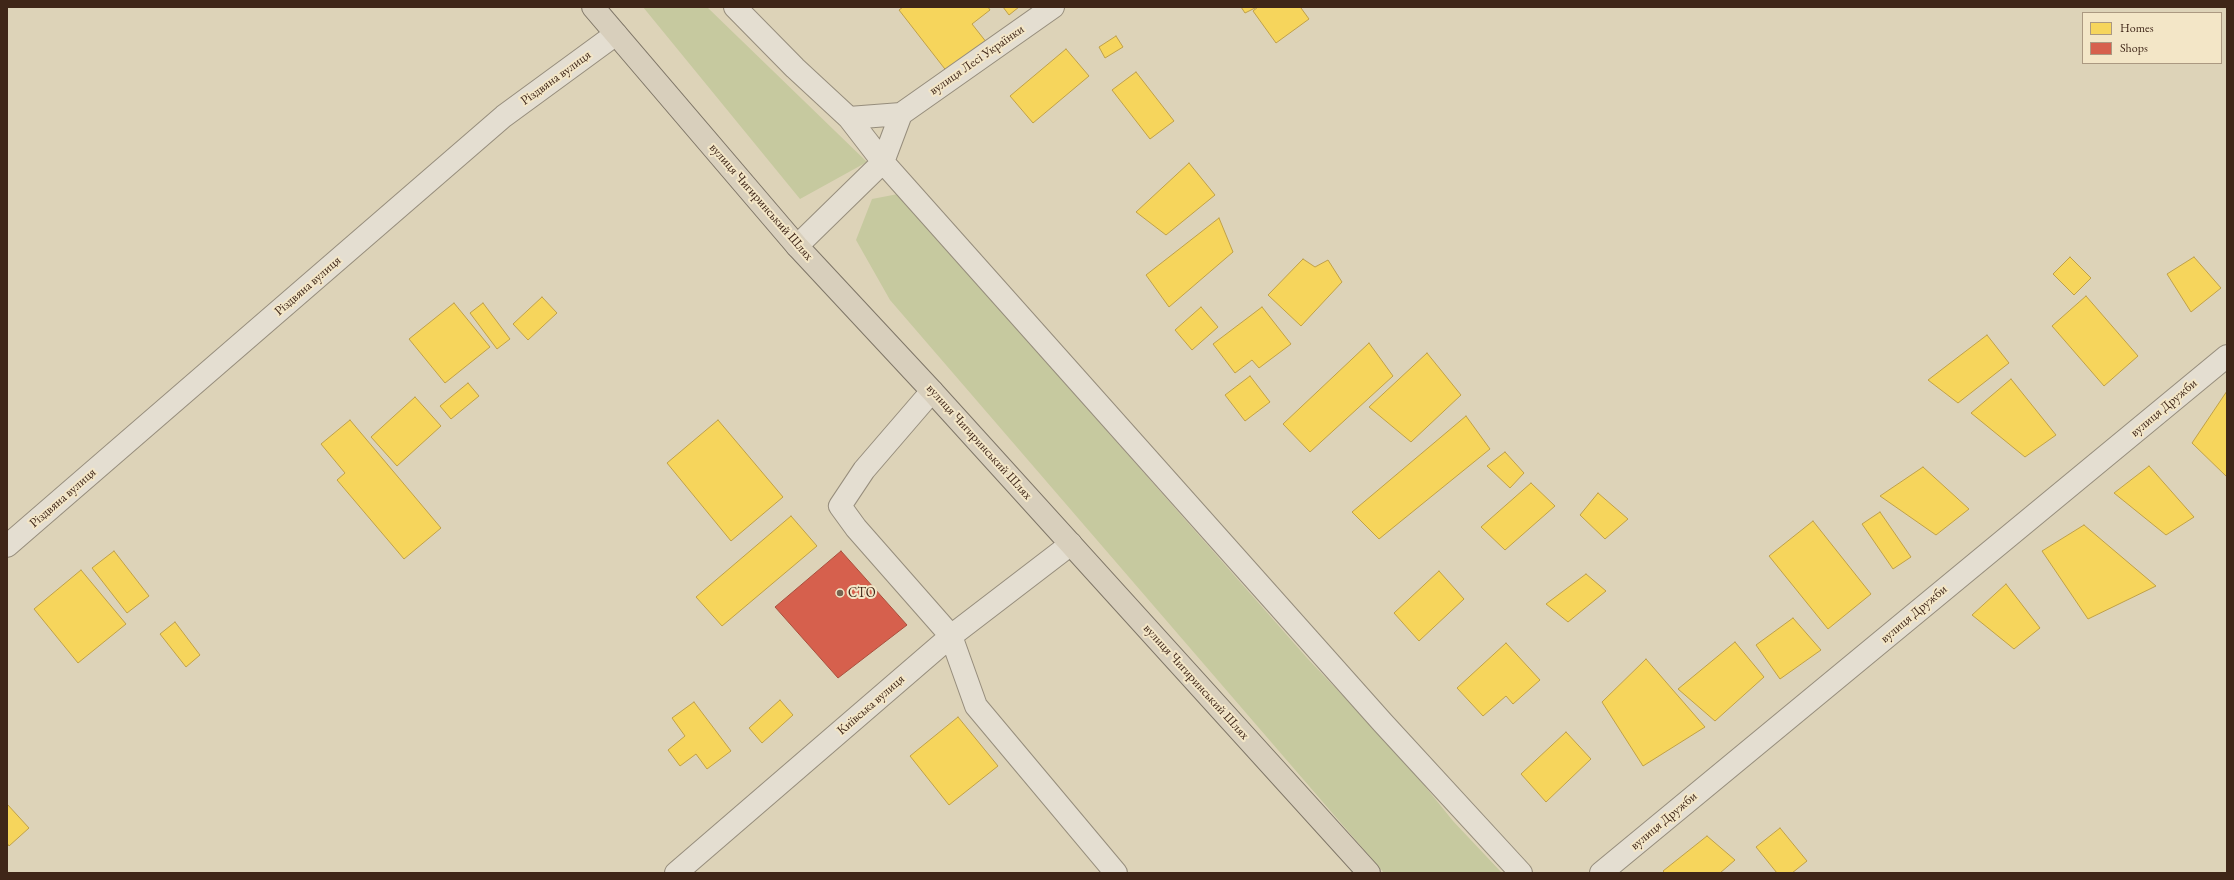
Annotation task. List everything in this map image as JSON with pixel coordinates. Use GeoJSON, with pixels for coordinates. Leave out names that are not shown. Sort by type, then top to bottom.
{"type":"FeatureCollection","features":[{"type":"Feature","properties":{"kind":"main road","name":"вулиця Чигиринський Шлях"},"geometry":{"type":"LineString","coordinates":[[593,7],[797,246],[932,391],[1369,873]]}},
{"type":"Feature","properties":{"kind":"street"},"geometry":{"type":"LineString","coordinates":[[735,7],[795,68],[849,118],[883,162],[1383,723],[1521,873]]}},
{"type":"Feature","properties":{"kind":"street","name":"вулиця Лесі Українки"},"geometry":{"type":"LineString","coordinates":[[900,114],[1053,7]]}},
{"type":"Feature","properties":{"kind":"street","name":"Різдвяна вулиця"},"geometry":{"type":"LineString","coordinates":[[7,546],[504,116],[616,34]]}},
{"type":"Feature","properties":{"kind":"street"},"geometry":{"type":"LineString","coordinates":[[797,246],[883,162],[900,114],[849,118]]}},
{"type":"Feature","properties":{"kind":"street","name":"вулиця Дружби"},"geometry":{"type":"LineString","coordinates":[[1601,873],[2227,356]]}},
{"type":"Feature","properties":{"kind":"street"},"geometry":{"type":"LineString","coordinates":[[932,391],[864,470],[840,506],[856,528],[951,636],[976,706],[1116,873]]}},
{"type":"Feature","properties":{"kind":"street","name":"Київська вулиця"},"geometry":{"type":"LineString","coordinates":[[676,873],[951,636],[1071,544]]}},
{"type":"Feature","properties":{"kind":"green space"},"geometry":{"type":"Polygon","coordinates":[[[643,7],[707,7],[867,162],[800,199],[643,7]]]}},
{"type":"Feature","properties":{"kind":"green space"},"geometry":{"type":"Polygon","coordinates":[[[898,194],[1308,659],[1403,759],[1453,821],[1502,873],[1384,873],[890,300],[856,240],[872,199],[898,194]]]}},
{"type":"Feature","properties":{"kind":"building: Homes"},"geometry":{"type":"Polygon","coordinates":[[[903,7],[988,7],[990,10],[972,24],[987,43],[948,73],[899,10],[903,7]]]}},
{"type":"Feature","properties":{"kind":"building: Homes"},"geometry":{"type":"Polygon","coordinates":[[[1003,7],[1019,7],[1009,15],[1003,7]]]}},
{"type":"Feature","properties":{"kind":"building: Homes"},"geometry":{"type":"Polygon","coordinates":[[[1241,7],[1257,7],[1245,13],[1241,7]]]}},
{"type":"Feature","properties":{"kind":"building: Homes"},"geometry":{"type":"Polygon","coordinates":[[[1258,7],[1303,7],[1301,8],[1309,19],[1276,43],[1253,11],[1258,7]]]}},
{"type":"Feature","properties":{"kind":"building: Homes"},"geometry":{"type":"Polygon","coordinates":[[[1116,36],[1123,47],[1105,58],[1099,47],[1116,36]]]}},
{"type":"Feature","properties":{"kind":"building: Homes"},"geometry":{"type":"Polygon","coordinates":[[[1066,49],[1089,76],[1033,123],[1010,96],[1066,49]]]}},
{"type":"Feature","properties":{"kind":"building: Homes"},"geometry":{"type":"Polygon","coordinates":[[[1136,72],[1174,121],[1150,139],[1112,90],[1136,72]]]}},
{"type":"Feature","properties":{"kind":"building: Homes"},"geometry":{"type":"Polygon","coordinates":[[[1189,163],[1215,195],[1166,235],[1136,212],[1189,163]]]}},
{"type":"Feature","properties":{"kind":"building: Homes"},"geometry":{"type":"Polygon","coordinates":[[[1219,218],[1233,252],[1169,307],[1146,275],[1219,218]]]}},
{"type":"Feature","properties":{"kind":"building: Homes"},"geometry":{"type":"Polygon","coordinates":[[[2070,257],[2091,278],[2074,295],[2053,274],[2070,257]]]}},
{"type":"Feature","properties":{"kind":"building: Homes"},"geometry":{"type":"Polygon","coordinates":[[[2194,257],[2221,288],[2191,312],[2167,274],[2194,257]]]}},
{"type":"Feature","properties":{"kind":"building: Homes"},"geometry":{"type":"Polygon","coordinates":[[[1303,259],[1315,267],[1328,260],[1342,282],[1301,326],[1268,295],[1303,259]]]}},
{"type":"Feature","properties":{"kind":"building: Homes"},"geometry":{"type":"Polygon","coordinates":[[[2086,296],[2138,356],[2104,386],[2052,326],[2086,296]]]}},
{"type":"Feature","properties":{"kind":"building: Homes"},"geometry":{"type":"Polygon","coordinates":[[[542,297],[557,313],[528,340],[513,324],[542,297]]]}},
{"type":"Feature","properties":{"kind":"building: Homes"},"geometry":{"type":"Polygon","coordinates":[[[454,303],[490,347],[445,383],[409,339],[454,303]]]}},
{"type":"Feature","properties":{"kind":"building: Homes"},"geometry":{"type":"Polygon","coordinates":[[[483,303],[510,339],[497,349],[470,313],[483,303]]]}},
{"type":"Feature","properties":{"kind":"building: Homes"},"geometry":{"type":"Polygon","coordinates":[[[1201,307],[1218,327],[1192,350],[1175,330],[1201,307]]]}},
{"type":"Feature","properties":{"kind":"building: Homes"},"geometry":{"type":"Polygon","coordinates":[[[1262,307],[1291,344],[1259,368],[1252,360],[1235,373],[1213,344],[1262,307]]]}},
{"type":"Feature","properties":{"kind":"building: Homes"},"geometry":{"type":"Polygon","coordinates":[[[1987,335],[2009,363],[1958,403],[1928,380],[1987,335]]]}},
{"type":"Feature","properties":{"kind":"building: Homes"},"geometry":{"type":"Polygon","coordinates":[[[1369,343],[1393,376],[1310,452],[1283,424],[1369,343]]]}},
{"type":"Feature","properties":{"kind":"building: Homes"},"geometry":{"type":"Polygon","coordinates":[[[1427,353],[1461,395],[1411,442],[1369,407],[1427,353]]]}},
{"type":"Feature","properties":{"kind":"building: Homes"},"geometry":{"type":"Polygon","coordinates":[[[1250,376],[1270,402],[1245,421],[1225,395],[1250,376]]]}},
{"type":"Feature","properties":{"kind":"building: Homes"},"geometry":{"type":"Polygon","coordinates":[[[2011,379],[2056,435],[2025,457],[1971,413],[2011,379]]]}},
{"type":"Feature","properties":{"kind":"building: Homes"},"geometry":{"type":"Polygon","coordinates":[[[468,383],[479,396],[451,419],[440,406],[468,383]]]}},
{"type":"Feature","properties":{"kind":"building: Homes"},"geometry":{"type":"Polygon","coordinates":[[[2227,391],[2227,477],[2192,443],[2227,391]]]}},
{"type":"Feature","properties":{"kind":"building: Homes"},"geometry":{"type":"Polygon","coordinates":[[[415,397],[441,426],[397,466],[371,437],[415,397]]]}},
{"type":"Feature","properties":{"kind":"building: Homes"},"geometry":{"type":"Polygon","coordinates":[[[1466,416],[1490,449],[1379,539],[1352,512],[1466,416]]]}},
{"type":"Feature","properties":{"kind":"building: Homes"},"geometry":{"type":"Polygon","coordinates":[[[350,420],[441,528],[404,559],[337,480],[345,473],[321,444],[350,420]]]}},
{"type":"Feature","properties":{"kind":"building: Homes"},"geometry":{"type":"Polygon","coordinates":[[[718,420],[783,497],[731,541],[667,463],[718,420]]]}},
{"type":"Feature","properties":{"kind":"building: Homes"},"geometry":{"type":"Polygon","coordinates":[[[1505,452],[1524,473],[1510,488],[1487,466],[1505,452]]]}},
{"type":"Feature","properties":{"kind":"building: Homes"},"geometry":{"type":"Polygon","coordinates":[[[2149,466],[2194,517],[2166,535],[2114,493],[2149,466]]]}},
{"type":"Feature","properties":{"kind":"building: Homes"},"geometry":{"type":"Polygon","coordinates":[[[1923,467],[1969,509],[1936,535],[1880,496],[1923,467]]]}},
{"type":"Feature","properties":{"kind":"building: Homes"},"geometry":{"type":"Polygon","coordinates":[[[1531,483],[1555,506],[1505,550],[1481,527],[1531,483]]]}},
{"type":"Feature","properties":{"kind":"building: Homes"},"geometry":{"type":"Polygon","coordinates":[[[1598,493],[1628,519],[1605,539],[1580,515],[1598,493]]]}},
{"type":"Feature","properties":{"kind":"building: Homes"},"geometry":{"type":"Polygon","coordinates":[[[1880,512],[1911,557],[1893,569],[1862,524],[1880,512]]]}},
{"type":"Feature","properties":{"kind":"building: Homes"},"geometry":{"type":"Polygon","coordinates":[[[791,516],[817,546],[722,626],[696,597],[791,516]]]}},
{"type":"Feature","properties":{"kind":"building: Homes"},"geometry":{"type":"Polygon","coordinates":[[[1813,521],[1871,594],[1828,629],[1769,556],[1813,521]]]}},
{"type":"Feature","properties":{"kind":"building: Homes"},"geometry":{"type":"Polygon","coordinates":[[[2084,525],[2156,586],[2088,619],[2042,551],[2084,525]]]}},
{"type":"Feature","properties":{"kind":"building: Homes"},"geometry":{"type":"Polygon","coordinates":[[[114,551],[149,596],[127,613],[92,568],[114,551]]]}},
{"type":"Feature","properties":{"kind":"building: Homes"},"geometry":{"type":"Polygon","coordinates":[[[81,570],[126,624],[78,663],[34,609],[81,570]]]}},
{"type":"Feature","properties":{"kind":"building: Homes"},"geometry":{"type":"Polygon","coordinates":[[[1439,571],[1464,599],[1419,641],[1394,613],[1439,571]]]}},
{"type":"Feature","properties":{"kind":"building: Homes"},"geometry":{"type":"Polygon","coordinates":[[[1586,574],[1606,591],[1568,622],[1546,604],[1586,574]]]}},
{"type":"Feature","properties":{"kind":"building: Homes"},"geometry":{"type":"Polygon","coordinates":[[[2006,584],[2040,628],[2014,649],[1972,615],[2006,584]]]}},
{"type":"Feature","properties":{"kind":"building: Homes"},"geometry":{"type":"Polygon","coordinates":[[[1793,618],[1821,650],[1780,679],[1756,645],[1793,618]]]}},
{"type":"Feature","properties":{"kind":"building: Homes"},"geometry":{"type":"Polygon","coordinates":[[[175,622],[200,655],[186,667],[160,634],[175,622]]]}},
{"type":"Feature","properties":{"kind":"building: Homes"},"geometry":{"type":"Polygon","coordinates":[[[1735,642],[1764,677],[1715,721],[1678,689],[1735,642]]]}},
{"type":"Feature","properties":{"kind":"building: Homes"},"geometry":{"type":"Polygon","coordinates":[[[1506,643],[1540,680],[1513,704],[1506,696],[1483,716],[1457,688],[1506,643]]]}},
{"type":"Feature","properties":{"kind":"building: Homes"},"geometry":{"type":"Polygon","coordinates":[[[1646,659],[1705,727],[1643,766],[1602,702],[1646,659]]]}},
{"type":"Feature","properties":{"kind":"building: Homes"},"geometry":{"type":"Polygon","coordinates":[[[780,700],[793,715],[762,743],[749,728],[780,700]]]}},
{"type":"Feature","properties":{"kind":"building: Homes"},"geometry":{"type":"Polygon","coordinates":[[[694,702],[731,751],[707,769],[696,754],[680,766],[668,750],[685,736],[672,718],[694,702]]]}},
{"type":"Feature","properties":{"kind":"building: Homes"},"geometry":{"type":"Polygon","coordinates":[[[958,717],[998,766],[949,805],[910,756],[958,717]]]}},
{"type":"Feature","properties":{"kind":"building: Homes"},"geometry":{"type":"Polygon","coordinates":[[[1566,732],[1591,759],[1546,802],[1521,774],[1566,732]]]}},
{"type":"Feature","properties":{"kind":"building: Homes"},"geometry":{"type":"Polygon","coordinates":[[[7,804],[29,828],[9,846],[7,843],[7,804]]]}},
{"type":"Feature","properties":{"kind":"building: Homes"},"geometry":{"type":"Polygon","coordinates":[[[1780,828],[1807,861],[1792,873],[1777,873],[1756,847],[1780,828]]]}},
{"type":"Feature","properties":{"kind":"building: Homes"},"geometry":{"type":"Polygon","coordinates":[[[1707,836],[1735,860],[1720,873],[1665,873],[1663,871],[1707,836]]]}},
{"type":"Feature","properties":{"kind":"building: Shops"},"geometry":{"type":"Polygon","coordinates":[[[841,551],[907,625],[838,678],[775,607],[841,551]]]}},
{"type":"Feature","properties":{"kind":"place","name":"СТО"},"geometry":{"type":"Point","coordinates":[840,593]}}]}
